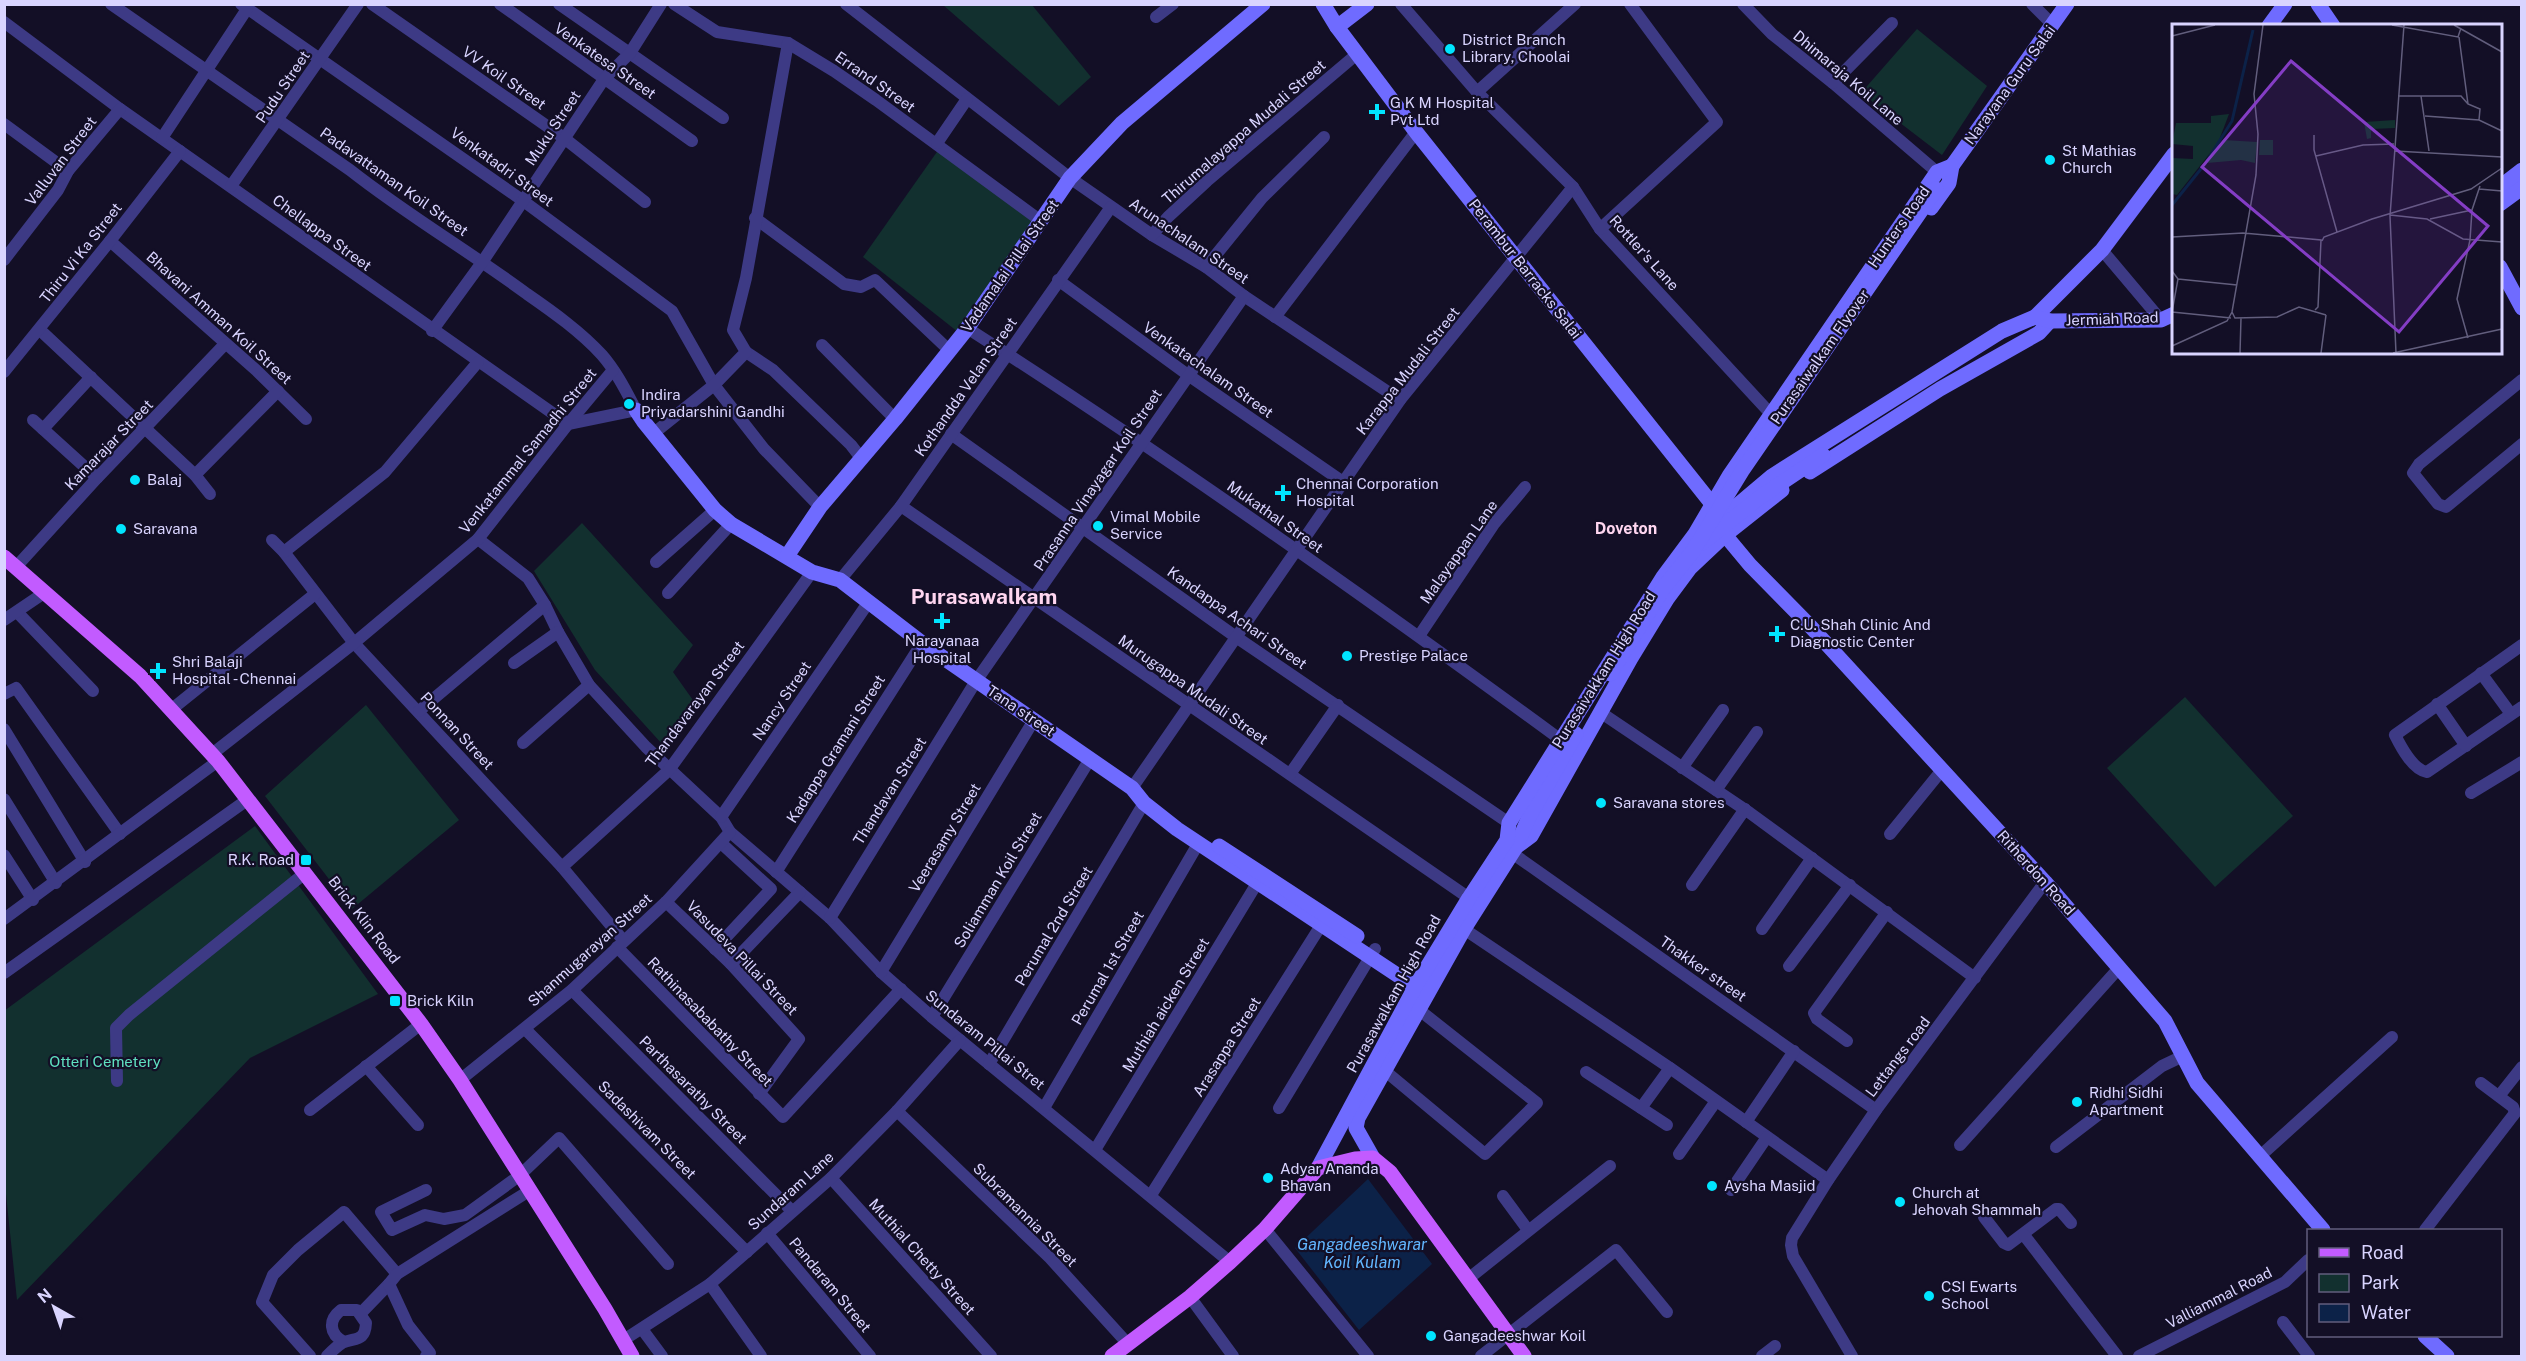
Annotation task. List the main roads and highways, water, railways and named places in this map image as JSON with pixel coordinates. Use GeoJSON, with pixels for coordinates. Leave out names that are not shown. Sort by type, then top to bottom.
{"type":"FeatureCollection","features":[{"type":"Feature","properties":{"kind":"main road","name":"Brick Klin Road"},"geometry":{"type":"LineString","coordinates":[[10,562],[114,652],[172,709],[215,757],[421,1024],[460,1080],[605,1309],[632,1356]]}},
{"type":"Feature","properties":{"kind":"main road","name":"Purasawalkam High Road"},"geometry":{"type":"LineString","coordinates":[[1112,1356],[1190,1297],[1230,1262],[1265,1229],[1318,1168],[1355,1159],[1373,1158],[1390,1172],[1524,1356]]}},
{"type":"Feature","properties":{"kind":"water","name":"Gangadeeshwarar Koil Kulam"},"geometry":{"type":"Polygon","coordinates":[[[1368,1179],[1432,1264],[1359,1330],[1295,1248],[1368,1179]]]}},
{"type":"Feature","properties":{"kind":"waterway"},"geometry":{"type":"LineString","coordinates":[[4,1344],[5,1356]]}},
{"type":"Feature","properties":{"kind":"place","name":"District Branch Library, Choolai"},"geometry":{"type":"Point","coordinates":[1450,49]}},
{"type":"Feature","properties":{"kind":"place","name":"G K M Hospital Pvt Ltd"},"geometry":{"type":"Point","coordinates":[1377,112]}},
{"type":"Feature","properties":{"kind":"place","name":"St Mathias Church"},"geometry":{"type":"Point","coordinates":[2050,160]}},
{"type":"Feature","properties":{"kind":"place","name":"Indira Priyadarshini Gandhi"},"geometry":{"type":"Point","coordinates":[629,404]}},
{"type":"Feature","properties":{"kind":"place","name":"Balaj"},"geometry":{"type":"Point","coordinates":[135,480]}},
{"type":"Feature","properties":{"kind":"place","name":"Chennai Corporation Hospital"},"geometry":{"type":"Point","coordinates":[1283,493]}},
{"type":"Feature","properties":{"kind":"place","name":"Vimal Mobile Service"},"geometry":{"type":"Point","coordinates":[1098,526]}},
{"type":"Feature","properties":{"kind":"place","name":"Saravana"},"geometry":{"type":"Point","coordinates":[121,529]}},
{"type":"Feature","properties":{"kind":"place","name":"Narayanaa Hospital"},"geometry":{"type":"Point","coordinates":[942,621]}},
{"type":"Feature","properties":{"kind":"place","name":"C.U. Shah Clinic And Diagnostic Center"},"geometry":{"type":"Point","coordinates":[1777,634]}},
{"type":"Feature","properties":{"kind":"place","name":"Prestige Palace"},"geometry":{"type":"Point","coordinates":[1347,656]}},
{"type":"Feature","properties":{"kind":"place","name":"Shri Balaji Hospital - Chennai"},"geometry":{"type":"Point","coordinates":[158,671]}},
{"type":"Feature","properties":{"kind":"place","name":"Saravana stores"},"geometry":{"type":"Point","coordinates":[1601,803]}},
{"type":"Feature","properties":{"kind":"place","name":"R.K. Road"},"geometry":{"type":"Point","coordinates":[306,860]}},
{"type":"Feature","properties":{"kind":"place","name":"Brick Kiln"},"geometry":{"type":"Point","coordinates":[395,1001]}},
{"type":"Feature","properties":{"kind":"place","name":"Ridhi Sidhi Apartment"},"geometry":{"type":"Point","coordinates":[2077,1102]}},
{"type":"Feature","properties":{"kind":"place","name":"Adyar Ananda Bhavan"},"geometry":{"type":"Point","coordinates":[1268,1178]}},
{"type":"Feature","properties":{"kind":"place","name":"Aysha Masjid"},"geometry":{"type":"Point","coordinates":[1712,1186]}},
{"type":"Feature","properties":{"kind":"place","name":"Church at Jehovah Shammah"},"geometry":{"type":"Point","coordinates":[1900,1202]}},
{"type":"Feature","properties":{"kind":"place","name":"CSI Ewarts School"},"geometry":{"type":"Point","coordinates":[1929,1296]}},
{"type":"Feature","properties":{"kind":"place","name":"Gangadeeshwar Koil"},"geometry":{"type":"Point","coordinates":[1431,1336]}},
{"type":"Feature","properties":{"kind":"district","name":"Doveton"},"geometry":{"type":"Point","coordinates":[1626,528]}},
{"type":"Feature","properties":{"kind":"district","name":"Purasawalkam"},"geometry":{"type":"Point","coordinates":[984,597]}},
{"type":"Feature","properties":{"kind":"park label","name":"Otteri Cemetery"},"geometry":{"type":"Point","coordinates":[105,1062]}}]}
